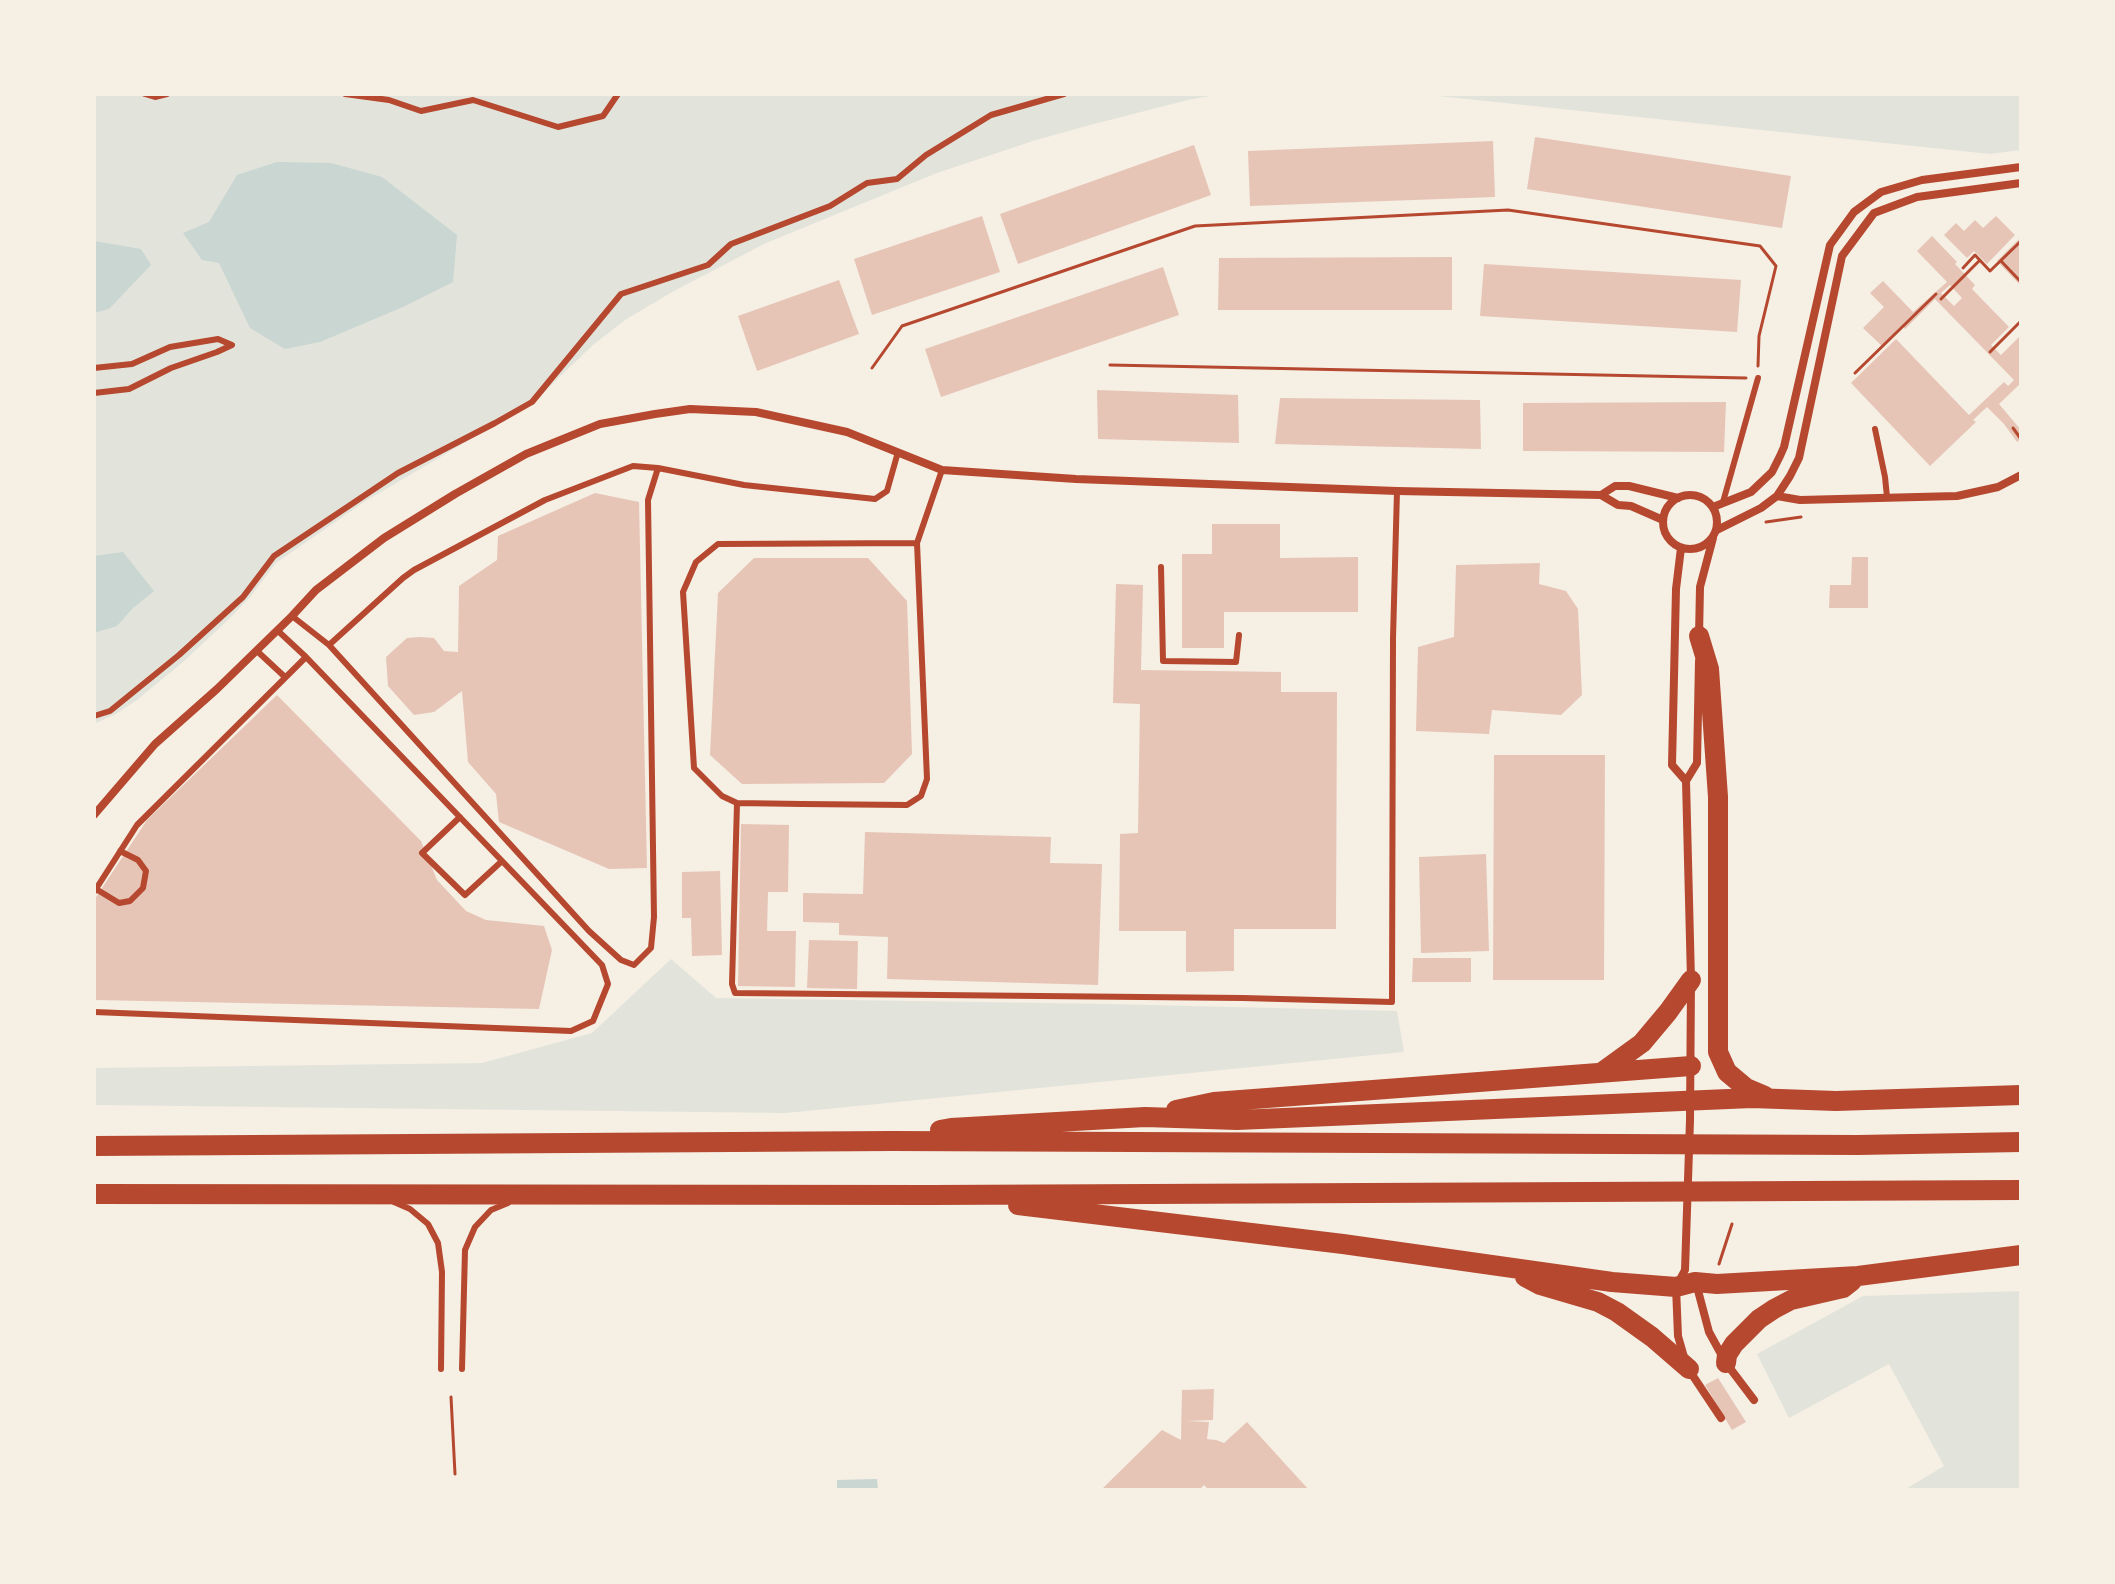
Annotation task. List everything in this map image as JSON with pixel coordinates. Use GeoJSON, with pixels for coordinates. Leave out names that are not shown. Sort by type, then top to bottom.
{"type":"FeatureCollection","features":[{"type":"Feature","properties":{"kind":"highway"},"geometry":{"type":"LineString","coordinates":[[1699,636],[1709,669],[1718,797],[1718,1052],[1727,1072],[1746,1088],[1772,1099]]}},
{"type":"Feature","properties":{"kind":"highway"},"geometry":{"type":"LineString","coordinates":[[1602,1072],[1642,1043],[1691,980]]}},
{"type":"Feature","properties":{"kind":"highway"},"geometry":{"type":"LineString","coordinates":[[1145,1117],[1214,1102],[1691,1066]]}},
{"type":"Feature","properties":{"kind":"highway"},"geometry":{"type":"LineString","coordinates":[[893,1141],[951,1128],[1145,1117],[1237,1120],[1720,1099],[1836,1101],[2021,1095]]}},
{"type":"Feature","properties":{"kind":"highway"},"geometry":{"type":"LineString","coordinates":[[94,1146],[893,1141],[1826,1145],[2021,1142]]}},
{"type":"Feature","properties":{"kind":"highway"},"geometry":{"type":"LineString","coordinates":[[94,1194],[931,1195],[2021,1190]]}},
{"type":"Feature","properties":{"kind":"highway"},"geometry":{"type":"LineString","coordinates":[[931,1195],[1343,1244],[1612,1282],[1686,1279],[1717,1284],[1858,1276],[2021,1255]]}},
{"type":"Feature","properties":{"kind":"highway"},"geometry":{"type":"LineString","coordinates":[[1512,1268],[1540,1285],[1598,1302],[1617,1312],[1689,1369]]}},
{"type":"Feature","properties":{"kind":"highway"},"geometry":{"type":"LineString","coordinates":[[1726,1363],[1734,1344],[1774,1309],[1791,1300],[1843,1288],[1858,1276]]}},
{"type":"Feature","properties":{"kind":"street"},"geometry":{"type":"LineString","coordinates":[[1713,507],[1751,492],[1772,472],[1784,447],[1830,245],[1854,212],[1881,192],[1922,180],[2021,167]]}},
{"type":"Feature","properties":{"kind":"street"},"geometry":{"type":"LineString","coordinates":[[1678,498],[1665,511],[1663,520],[1667,537],[1681,548],[1690,550],[1707,545],[1715,534],[1777,496],[1799,458],[1842,256],[1874,213],[1917,197],[2021,183]]}},
{"type":"Feature","properties":{"kind":"street"},"geometry":{"type":"LineString","coordinates":[[94,815],[155,744],[257,651],[316,590],[396,531],[526,454],[600,424],[690,409],[756,412],[847,432],[942,470],[1076,479],[1601,495],[1618,505],[1631,506],[1663,520]]}},
{"type":"Feature","properties":{"kind":"street"},"geometry":{"type":"LineString","coordinates":[[1777,496],[1800,500],[1957,496],[1998,487],[2021,475]]}},
{"type":"Feature","properties":{"kind":"street"},"geometry":{"type":"LineString","coordinates":[[1601,495],[1615,486],[1629,486],[1678,498],[1693,495],[1708,501],[1717,514],[1715,534],[1700,587],[1697,763],[1686,781],[1691,1066],[1686,1279],[1678,1336],[1689,1369],[1721,1418]]}},
{"type":"Feature","properties":{"kind":"street"},"geometry":{"type":"LineString","coordinates":[[1681,548],[1676,589],[1672,765],[1686,781]]}},
{"type":"Feature","properties":{"kind":"street"},"geometry":{"type":"LineString","coordinates":[[1686,1279],[1726,1363],[1754,1400]]}},
{"type":"Feature","properties":{"kind":"lane"},"geometry":{"type":"LineString","coordinates":[[145,94],[155,97],[167,94]]}},
{"type":"Feature","properties":{"kind":"lane"},"geometry":{"type":"LineString","coordinates":[[345,94],[389,100],[421,111],[473,100],[558,127],[603,116],[618,94]]}},
{"type":"Feature","properties":{"kind":"lane"},"geometry":{"type":"LineString","coordinates":[[94,716],[110,711],[179,655],[243,597],[274,556],[398,473],[532,402],[621,294],[708,265],[731,244],[830,206],[867,183],[897,179],[926,155],[991,115],[1064,94]]}},
{"type":"Feature","properties":{"kind":"lane"},"geometry":{"type":"LineString","coordinates":[[94,368],[132,364],[170,347],[218,339],[232,345],[171,368],[129,389],[94,393]]}},
{"type":"Feature","properties":{"kind":"lane"},"geometry":{"type":"LineString","coordinates":[[1723,502],[1758,378]]}},
{"type":"Feature","properties":{"kind":"lane"},"geometry":{"type":"LineString","coordinates":[[1875,429],[1887,497]]}},
{"type":"Feature","properties":{"kind":"lane"},"geometry":{"type":"LineString","coordinates":[[329,645],[403,578],[545,500],[633,466],[744,485],[875,499],[887,491],[898,452]]}},
{"type":"Feature","properties":{"kind":"lane"},"geometry":{"type":"LineString","coordinates":[[292,616],[329,645],[589,931],[621,960],[634,965],[651,948],[654,917],[648,500],[658,468]]}},
{"type":"Feature","properties":{"kind":"lane"},"geometry":{"type":"LineString","coordinates":[[917,543],[718,544],[696,562],[683,592],[694,768],[722,796],[737,803],[907,805],[921,796],[927,779],[917,543],[942,470]]}},
{"type":"Feature","properties":{"kind":"lane"},"geometry":{"type":"LineString","coordinates":[[737,803],[732,984],[735,993],[1392,1002],[1393,638],[1397,491]]}},
{"type":"Feature","properties":{"kind":"lane"},"geometry":{"type":"LineString","coordinates":[[1161,567],[1163,661],[1236,662],[1239,635]]}},
{"type":"Feature","properties":{"kind":"lane"},"geometry":{"type":"LineString","coordinates":[[94,1012],[571,1031],[593,1021],[608,984],[602,965],[277,630]]}},
{"type":"Feature","properties":{"kind":"lane"},"geometry":{"type":"LineString","coordinates":[[257,651],[285,677]]}},
{"type":"Feature","properties":{"kind":"lane"},"geometry":{"type":"LineString","coordinates":[[120,851],[138,860],[146,871],[143,888],[130,901],[119,903],[95,891],[120,851],[137,825],[306,657]]}},
{"type":"Feature","properties":{"kind":"lane"},"geometry":{"type":"LineString","coordinates":[[460,817],[422,853],[465,895],[502,861]]}},
{"type":"Feature","properties":{"kind":"lane"},"geometry":{"type":"LineString","coordinates":[[378,1195],[410,1209],[428,1224],[438,1243],[442,1272],[441,1369]]}},
{"type":"Feature","properties":{"kind":"lane"},"geometry":{"type":"LineString","coordinates":[[462,1369],[465,1250],[475,1227],[491,1210],[526,1195]]}},
{"type":"Feature","properties":{"kind":"path"},"geometry":{"type":"LineString","coordinates":[[872,368],[902,326],[1195,226],[1508,210],[1760,246],[1776,266],[1759,336],[1758,378],[1110,365]]}},
{"type":"Feature","properties":{"kind":"path"},"geometry":{"type":"LineString","coordinates":[[1963,268],[1975,255],[1990,271],[2021,241]]}},
{"type":"Feature","properties":{"kind":"path"},"geometry":{"type":"LineString","coordinates":[[1941,299],[1980,260]]}},
{"type":"Feature","properties":{"kind":"path"},"geometry":{"type":"LineString","coordinates":[[2001,261],[2021,282]]}},
{"type":"Feature","properties":{"kind":"path"},"geometry":{"type":"LineString","coordinates":[[1855,373],[1936,294]]}},
{"type":"Feature","properties":{"kind":"path"},"geometry":{"type":"LineString","coordinates":[[1990,352],[2021,321]]}},
{"type":"Feature","properties":{"kind":"path"},"geometry":{"type":"LineString","coordinates":[[2013,428],[2021,439]]}},
{"type":"Feature","properties":{"kind":"path"},"geometry":{"type":"LineString","coordinates":[[1766,522],[1801,517]]}},
{"type":"Feature","properties":{"kind":"path"},"geometry":{"type":"LineString","coordinates":[[1716,1271],[1732,1224]]}},
{"type":"Feature","properties":{"kind":"path"},"geometry":{"type":"LineString","coordinates":[[451,1397],[455,1474]]}},
{"type":"Feature","properties":{"kind":"shaded area"},"geometry":{"type":"Polygon","coordinates":[[[94,94],[1221,94],[1036,140],[937,173],[766,243],[674,291],[625,320],[593,345],[545,391],[508,417],[364,502],[276,563],[250,597],[183,662],[137,700],[94,724],[94,94]]]}},
{"type":"Feature","properties":{"kind":"shaded area"},"geometry":{"type":"Polygon","coordinates":[[[1419,94],[2021,94],[2021,150],[1990,154],[1419,94]]]}},
{"type":"Feature","properties":{"kind":"shaded area"},"geometry":{"type":"Polygon","coordinates":[[[277,162],[331,163],[382,177],[457,235],[453,282],[320,342],[285,349],[250,328],[219,263],[202,260],[183,233],[209,222],[237,175],[277,162]]]}},
{"type":"Feature","properties":{"kind":"shaded area"},"geometry":{"type":"Polygon","coordinates":[[[94,241],[141,249],[151,265],[109,309],[94,313],[94,241]]]}},
{"type":"Feature","properties":{"kind":"shaded area"},"geometry":{"type":"Polygon","coordinates":[[[123,552],[154,591],[117,626],[94,633],[94,556],[123,552]]]}},
{"type":"Feature","properties":{"kind":"shaded area"},"geometry":{"type":"Polygon","coordinates":[[[671,959],[716,998],[1397,1011],[1404,1052],[786,1113],[94,1105],[94,1068],[482,1063],[592,1033],[671,959]]]}},
{"type":"Feature","properties":{"kind":"shaded area"},"geometry":{"type":"Polygon","coordinates":[[[2021,1291],[2021,1490],[1904,1490],[1944,1466],[1889,1364],[1789,1418],[1757,1354],[1863,1296],[2021,1291]]]}},
{"type":"Feature","properties":{"kind":"shaded area"},"geometry":{"type":"Polygon","coordinates":[[[877,1479],[878,1490],[837,1490],[837,1480],[877,1479]]]}},
{"type":"Feature","properties":{"kind":"building"},"geometry":{"type":"Polygon","coordinates":[[[1535,137],[1791,176],[1782,228],[1527,189],[1535,137]]]}},
{"type":"Feature","properties":{"kind":"building"},"geometry":{"type":"Polygon","coordinates":[[[1493,141],[1495,197],[1250,206],[1248,151],[1493,141]]]}},
{"type":"Feature","properties":{"kind":"building"},"geometry":{"type":"Polygon","coordinates":[[[1194,145],[1211,195],[1018,264],[1000,214],[1194,145]]]}},
{"type":"Feature","properties":{"kind":"building"},"geometry":{"type":"Polygon","coordinates":[[[982,216],[1000,272],[872,315],[854,259],[982,216]]]}},
{"type":"Feature","properties":{"kind":"building"},"geometry":{"type":"Polygon","coordinates":[[[1996,216],[2015,235],[1987,264],[1974,251],[1967,258],[1944,235],[1956,223],[1964,231],[1975,220],[1983,228],[1996,216]]]}},
{"type":"Feature","properties":{"kind":"building"},"geometry":{"type":"Polygon","coordinates":[[[1932,236],[1957,262],[1955,264],[1975,285],[1972,289],[2009,327],[1991,345],[2001,355],[2021,335],[2021,383],[1999,404],[2021,430],[2021,439],[2017,442],[1987,407],[1973,420],[1976,422],[1930,466],[1851,383],[1896,339],[1969,415],[2004,382],[2008,386],[2014,380],[1935,299],[1883,347],[1863,328],[1884,307],[1870,293],[1883,281],[1913,312],[1947,282],[1917,251],[1932,236]],[[1950,285],[1941,293],[1954,306],[1962,298],[1950,285]]]}},
{"type":"Feature","properties":{"kind":"building"},"geometry":{"type":"Polygon","coordinates":[[[2021,237],[2021,286],[1997,261],[2021,237]]]}},
{"type":"Feature","properties":{"kind":"building"},"geometry":{"type":"Polygon","coordinates":[[[1452,257],[1452,310],[1218,310],[1219,258],[1452,257]]]}},
{"type":"Feature","properties":{"kind":"building"},"geometry":{"type":"Polygon","coordinates":[[[1484,264],[1741,280],[1737,332],[1480,316],[1484,264]]]}},
{"type":"Feature","properties":{"kind":"building"},"geometry":{"type":"Polygon","coordinates":[[[1163,267],[1179,315],[941,397],[925,349],[1163,267]]]}},
{"type":"Feature","properties":{"kind":"building"},"geometry":{"type":"Polygon","coordinates":[[[839,280],[859,334],[757,371],[738,316],[839,280]]]}},
{"type":"Feature","properties":{"kind":"building"},"geometry":{"type":"Polygon","coordinates":[[[1097,390],[1238,395],[1239,443],[1098,439],[1097,390]]]}},
{"type":"Feature","properties":{"kind":"building"},"geometry":{"type":"Polygon","coordinates":[[[1280,398],[1480,400],[1481,449],[1275,444],[1280,398]]]}},
{"type":"Feature","properties":{"kind":"building"},"geometry":{"type":"Polygon","coordinates":[[[1726,402],[1724,452],[1523,451],[1523,403],[1726,402]]]}},
{"type":"Feature","properties":{"kind":"building"},"geometry":{"type":"Polygon","coordinates":[[[595,493],[639,502],[647,868],[609,869],[499,822],[496,794],[468,762],[462,691],[434,712],[414,715],[388,686],[386,657],[407,638],[434,638],[444,651],[458,652],[459,586],[497,560],[498,536],[595,493]]]}},
{"type":"Feature","properties":{"kind":"building"},"geometry":{"type":"Polygon","coordinates":[[[1212,524],[1280,524],[1280,558],[1358,557],[1358,612],[1224,612],[1224,648],[1182,648],[1182,554],[1212,554],[1212,524]]]}},
{"type":"Feature","properties":{"kind":"building"},"geometry":{"type":"Polygon","coordinates":[[[1852,557],[1868,557],[1868,608],[1829,608],[1830,585],[1851,585],[1852,557]]]}},
{"type":"Feature","properties":{"kind":"building"},"geometry":{"type":"Polygon","coordinates":[[[754,558],[868,558],[907,601],[912,754],[884,783],[742,784],[710,755],[718,593],[754,558]]]}},
{"type":"Feature","properties":{"kind":"building"},"geometry":{"type":"Polygon","coordinates":[[[1540,563],[1539,584],[1566,591],[1578,609],[1582,695],[1561,715],[1492,710],[1489,734],[1416,731],[1418,647],[1454,637],[1456,565],[1540,563]]]}},
{"type":"Feature","properties":{"kind":"building"},"geometry":{"type":"Polygon","coordinates":[[[1116,584],[1143,585],[1141,670],[1281,672],[1281,692],[1337,692],[1336,929],[1234,929],[1234,971],[1186,972],[1186,931],[1119,931],[1120,834],[1138,833],[1140,704],[1113,703],[1116,584]]]}},
{"type":"Feature","properties":{"kind":"building"},"geometry":{"type":"Polygon","coordinates":[[[277,695],[421,841],[437,880],[466,911],[486,920],[544,926],[552,950],[539,1009],[94,1000],[94,900],[147,820],[277,695]]]}},
{"type":"Feature","properties":{"kind":"building"},"geometry":{"type":"Polygon","coordinates":[[[1494,755],[1605,755],[1604,980],[1493,980],[1494,755]]]}},
{"type":"Feature","properties":{"kind":"building"},"geometry":{"type":"Polygon","coordinates":[[[741,824],[789,825],[788,892],[768,892],[767,931],[796,931],[795,987],[738,986],[741,824]]]}},
{"type":"Feature","properties":{"kind":"building"},"geometry":{"type":"Polygon","coordinates":[[[865,832],[1051,837],[1050,863],[1102,864],[1098,985],[887,979],[888,937],[839,935],[839,923],[803,922],[803,893],[863,894],[865,832]]]}},
{"type":"Feature","properties":{"kind":"building"},"geometry":{"type":"Polygon","coordinates":[[[1486,854],[1489,951],[1421,953],[1419,857],[1486,854]]]}},
{"type":"Feature","properties":{"kind":"building"},"geometry":{"type":"Polygon","coordinates":[[[720,871],[722,955],[692,956],[691,918],[682,918],[682,872],[720,871]]]}},
{"type":"Feature","properties":{"kind":"building"},"geometry":{"type":"Polygon","coordinates":[[[809,940],[858,941],[857,989],[807,988],[809,940]]]}},
{"type":"Feature","properties":{"kind":"building"},"geometry":{"type":"Polygon","coordinates":[[[1413,958],[1471,958],[1471,982],[1412,982],[1413,958]]]}},
{"type":"Feature","properties":{"kind":"building"},"geometry":{"type":"Polygon","coordinates":[[[1718,1378],[1746,1422],[1732,1430],[1705,1385],[1718,1378]]]}},
{"type":"Feature","properties":{"kind":"building"},"geometry":{"type":"Polygon","coordinates":[[[1214,1389],[1213,1420],[1186,1421],[1209,1422],[1207,1439],[1224,1443],[1247,1422],[1309,1490],[1209,1490],[1204,1485],[1199,1490],[1101,1490],[1162,1430],[1181,1440],[1182,1390],[1214,1389]]]}}]}
